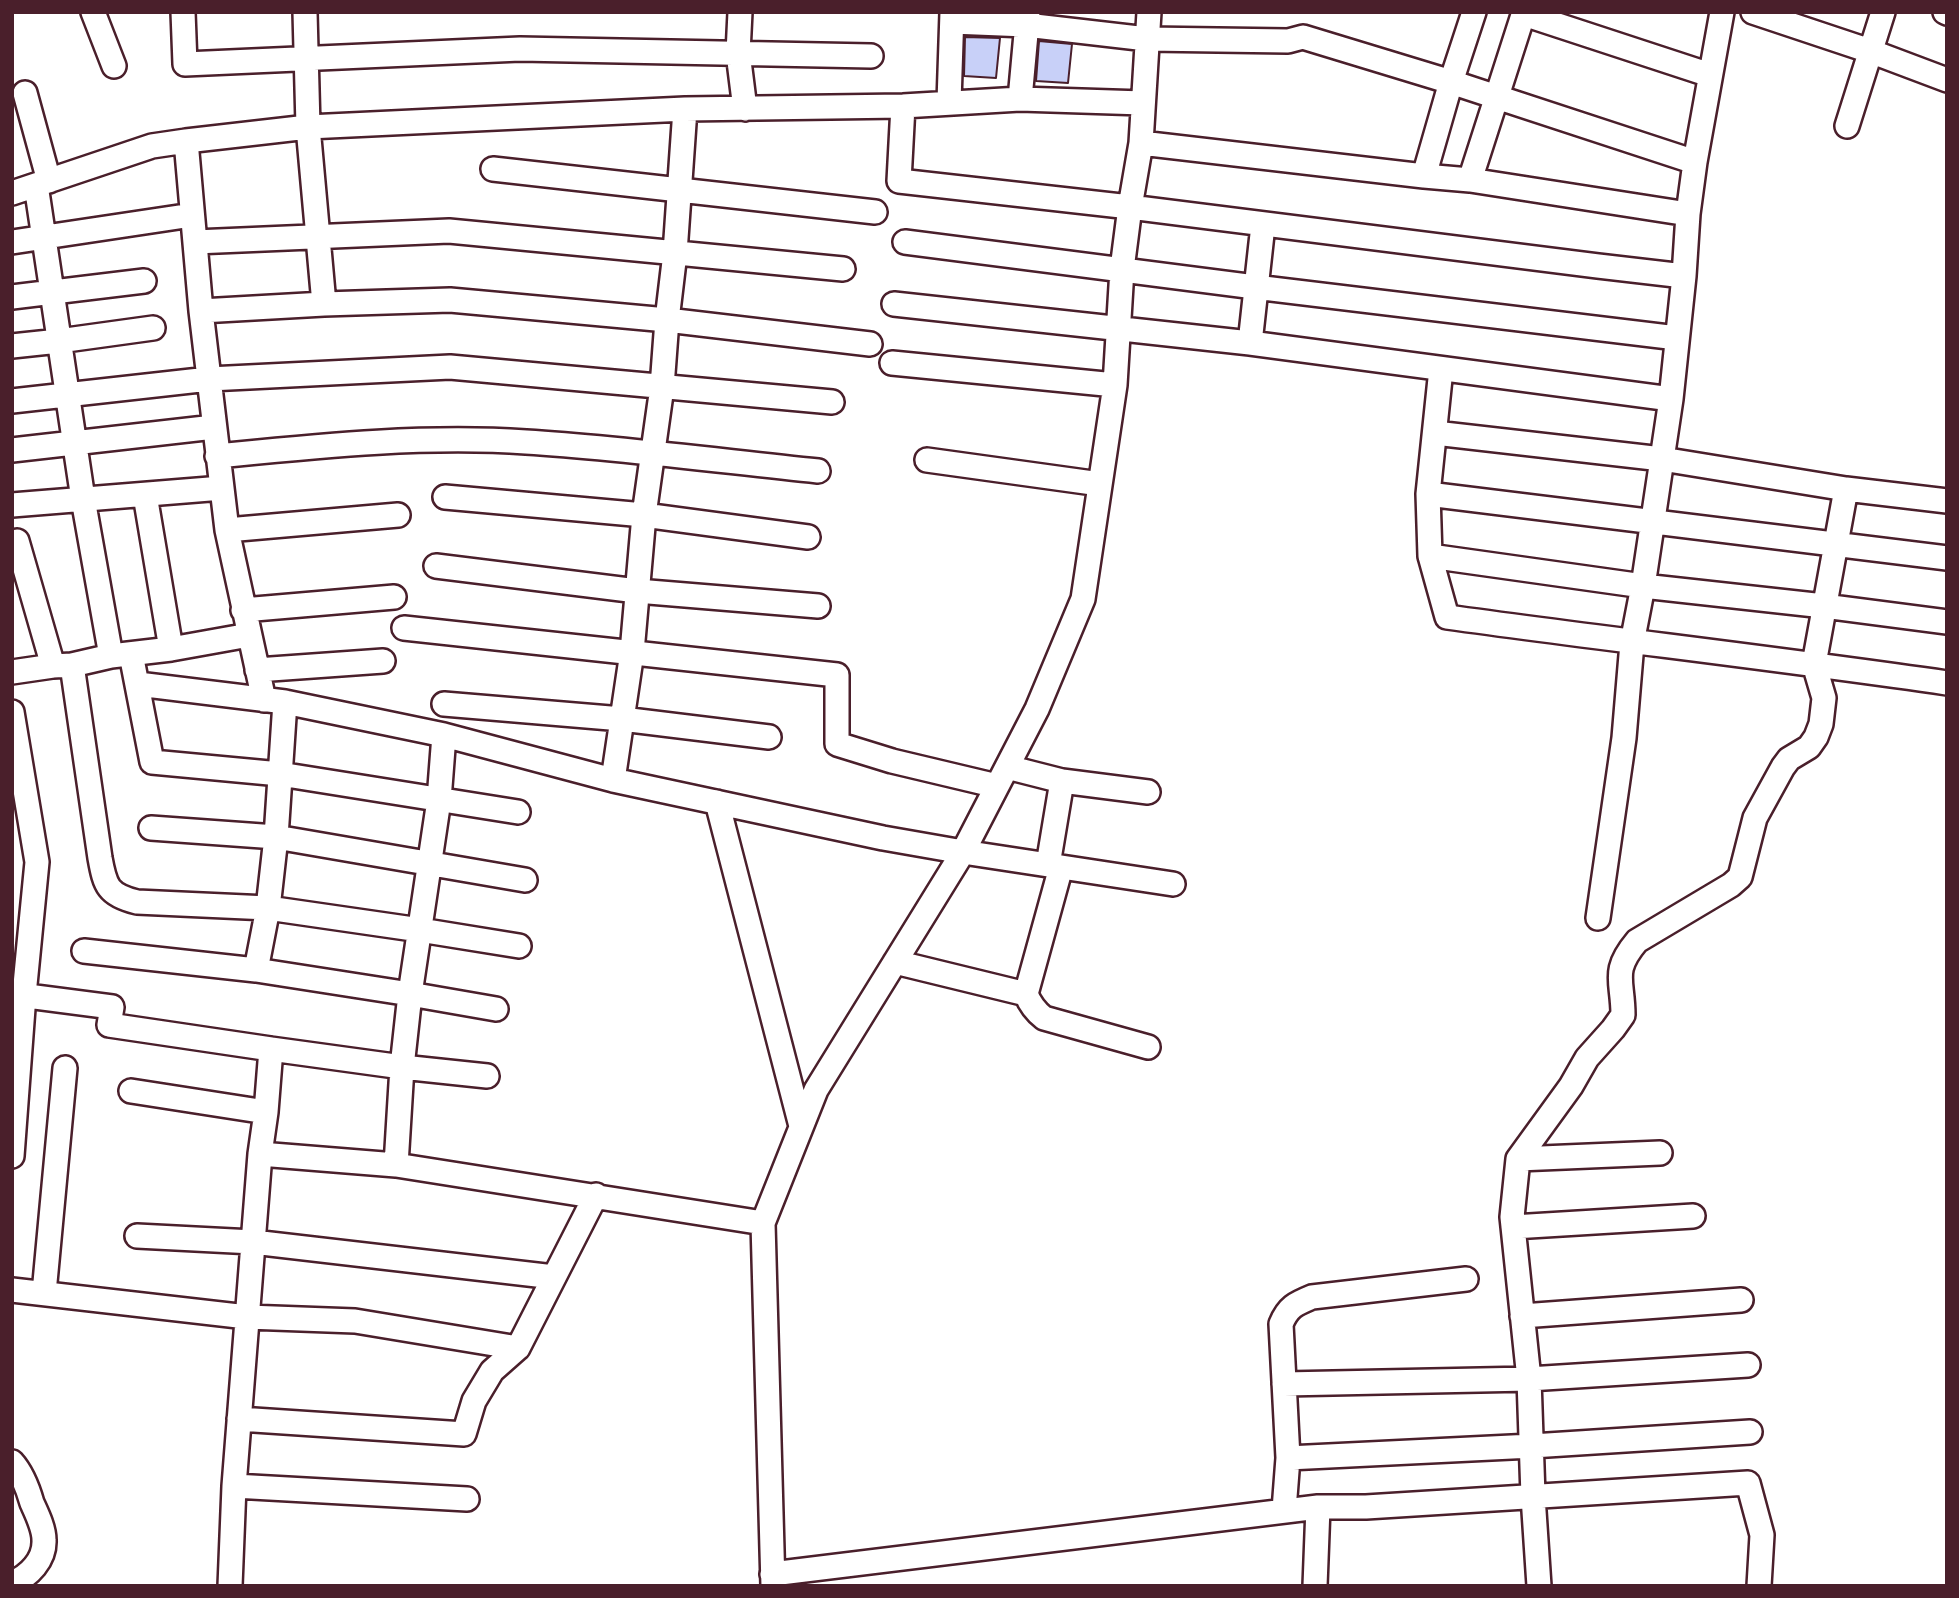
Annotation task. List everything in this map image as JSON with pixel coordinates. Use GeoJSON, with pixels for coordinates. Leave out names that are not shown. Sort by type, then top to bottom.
{"type":"FeatureCollection","features":[{"type":"Feature","properties":{"kind":"street"},"geometry":{"type":"LineString","coordinates":[[93,12],[114,66]]}},
{"type":"Feature","properties":{"kind":"street"},"geometry":{"type":"LineString","coordinates":[[183,12],[185,64],[520,49],[871,56]]}},
{"type":"Feature","properties":{"kind":"street"},"geometry":{"type":"LineString","coordinates":[[305,12],[309,127],[324,304]]}},
{"type":"Feature","properties":{"kind":"street"},"geometry":{"type":"LineString","coordinates":[[740,12],[738,53],[745,109]]}},
{"type":"Feature","properties":{"kind":"street"},"geometry":{"type":"LineString","coordinates":[[1149,12],[1141,143],[1122,269],[1115,385],[1083,599],[1037,709],[963,852],[816,1090],[763,1223],[773,1580],[1284,1510],[1748,1483],[1762,1535],[1759,1586]]}},
{"type":"Feature","properties":{"kind":"street"},"geometry":{"type":"LineString","coordinates":[[1424,176],[1474,12]]}},
{"type":"Feature","properties":{"kind":"street"},"geometry":{"type":"LineString","coordinates":[[1598,918],[1624,738],[1632,643],[1671,399],[1695,162],[1722,12]]}},
{"type":"Feature","properties":{"kind":"street"},"geometry":{"type":"LineString","coordinates":[[1753,12],[1947,80]]}},
{"type":"Feature","properties":{"kind":"street"},"geometry":{"type":"LineString","coordinates":[[1847,126],[1883,12]]}},
{"type":"Feature","properties":{"kind":"street"},"geometry":{"type":"LineString","coordinates":[[1470,180],[1524,13],[1710,75]]}},
{"type":"Feature","properties":{"kind":"street"},"geometry":{"type":"LineString","coordinates":[[949,102],[952,17],[1027,18],[1147,39],[1288,41],[1303,37],[1695,162]]}},
{"type":"Feature","properties":{"kind":"street"},"geometry":{"type":"LineString","coordinates":[[1020,99],[1027,18]]}},
{"type":"Feature","properties":{"kind":"street"},"geometry":{"type":"LineString","coordinates":[[25,93],[43,183],[44,238],[83,499],[121,655],[138,684],[152,762],[280,774],[518,812]]}},
{"type":"Feature","properties":{"kind":"street"},"geometry":{"type":"LineString","coordinates":[[12,193],[152,146],[309,127],[685,109],[903,106],[1020,99],[1143,103]]}},
{"type":"Feature","properties":{"kind":"street"},"geometry":{"type":"LineString","coordinates":[[903,106],[899,181],[1684,275]]}},
{"type":"Feature","properties":{"kind":"street"},"geometry":{"type":"LineString","coordinates":[[613,780],[632,652],[644,515],[662,387],[676,253],[685,109]]}},
{"type":"Feature","properties":{"kind":"street"},"geometry":{"type":"LineString","coordinates":[[186,141],[201,311],[227,530],[257,670],[275,701],[280,774],[276,837],[268,908],[256,970]]}},
{"type":"Feature","properties":{"kind":"street"},"geometry":{"type":"LineString","coordinates":[[1141,143],[1470,180],[1688,214]]}},
{"type":"Feature","properties":{"kind":"street"},"geometry":{"type":"LineString","coordinates":[[493,169],[875,212]]}},
{"type":"Feature","properties":{"kind":"street"},"geometry":{"type":"LineString","coordinates":[[12,242],[192,215]]}},
{"type":"Feature","properties":{"kind":"street"},"geometry":{"type":"LineString","coordinates":[[1250,343],[1263,225]]}},
{"type":"Feature","properties":{"kind":"street"},"geometry":{"type":"LineString","coordinates":[[195,242],[449,231],[843,269]]}},
{"type":"Feature","properties":{"kind":"street"},"geometry":{"type":"LineString","coordinates":[[905,242],[1677,338]]}},
{"type":"Feature","properties":{"kind":"street"},"geometry":{"type":"LineString","coordinates":[[12,297],[144,281]]}},
{"type":"Feature","properties":{"kind":"street"},"geometry":{"type":"LineString","coordinates":[[201,311],[450,300],[667,320],[870,344]]}},
{"type":"Feature","properties":{"kind":"street"},"geometry":{"type":"LineString","coordinates":[[894,304],[1250,343],[1671,399]]}},
{"type":"Feature","properties":{"kind":"street"},"geometry":{"type":"LineString","coordinates":[[12,346],[153,328]]}},
{"type":"Feature","properties":{"kind":"street"},"geometry":{"type":"LineString","coordinates":[[892,363],[1115,385]]}},
{"type":"Feature","properties":{"kind":"street"},"geometry":{"type":"LineString","coordinates":[[12,401],[209,379],[450,367],[832,402]]}},
{"type":"Feature","properties":{"kind":"street"},"geometry":{"type":"LineString","coordinates":[[1441,369],[1428,494],[1430,556],[1447,617],[1947,683]]}},
{"type":"Feature","properties":{"kind":"street"},"geometry":{"type":"LineString","coordinates":[[12,450],[214,427]]}},
{"type":"Feature","properties":{"kind":"street"},"geometry":{"type":"LineString","coordinates":[[1435,433],[1662,459],[1846,489],[1947,501]]}},
{"type":"Feature","properties":{"kind":"street"},"geometry":{"type":"LineString","coordinates":[[217,456],[319,446],[437,440],[525,442],[818,471]]}},
{"type":"Feature","properties":{"kind":"street"},"geometry":{"type":"LineString","coordinates":[[927,460],[1100,484]]}},
{"type":"Feature","properties":{"kind":"street"},"geometry":{"type":"LineString","coordinates":[[12,505],[222,488]]}},
{"type":"Feature","properties":{"kind":"street"},"geometry":{"type":"LineString","coordinates":[[1539,1586],[1529,1379],[1512,1217],[1518,1159],[1571,1086],[1587,1058],[1623,1015],[1620,971],[1626,955],[1637,942],[1740,877],[1755,818],[1789,759],[1809,747],[1816,737],[1821,724],[1824,698],[1814,664],[1846,489]]}},
{"type":"Feature","properties":{"kind":"street"},"geometry":{"type":"LineString","coordinates":[[1428,494],[1947,558]]}},
{"type":"Feature","properties":{"kind":"street"},"geometry":{"type":"LineString","coordinates":[[145,495],[171,649]]}},
{"type":"Feature","properties":{"kind":"street"},"geometry":{"type":"LineString","coordinates":[[445,497],[644,515],[808,537]]}},
{"type":"Feature","properties":{"kind":"street"},"geometry":{"type":"LineString","coordinates":[[227,530],[398,515]]}},
{"type":"Feature","properties":{"kind":"street"},"geometry":{"type":"LineString","coordinates":[[16,541],[62,665],[104,878],[111,892],[123,899],[137,902],[268,908],[519,946]]}},
{"type":"Feature","properties":{"kind":"street"},"geometry":{"type":"LineString","coordinates":[[1430,556],[1643,586],[1947,622]]}},
{"type":"Feature","properties":{"kind":"street"},"geometry":{"type":"LineString","coordinates":[[436,566],[637,591],[818,606]]}},
{"type":"Feature","properties":{"kind":"street"},"geometry":{"type":"LineString","coordinates":[[243,610],[394,597]]}},
{"type":"Feature","properties":{"kind":"street"},"geometry":{"type":"LineString","coordinates":[[404,628],[837,675],[837,744],[892,761],[1002,777],[1062,781],[1148,792]]}},
{"type":"Feature","properties":{"kind":"street"},"geometry":{"type":"LineString","coordinates":[[12,672],[249,635]]}},
{"type":"Feature","properties":{"kind":"street"},"geometry":{"type":"LineString","coordinates":[[257,670],[383,661]]}},
{"type":"Feature","properties":{"kind":"street"},"geometry":{"type":"LineString","coordinates":[[138,684],[275,701],[444,735],[613,780],[883,838],[1173,884]]}},
{"type":"Feature","properties":{"kind":"street"},"geometry":{"type":"LineString","coordinates":[[444,704],[622,719],[769,737]]}},
{"type":"Feature","properties":{"kind":"street"},"geometry":{"type":"LineString","coordinates":[[12,712],[37,862],[18,995],[12,1156]]}},
{"type":"Feature","properties":{"kind":"street"},"geometry":{"type":"LineString","coordinates":[[396,1165],[410,994],[439,800],[444,735]]}},
{"type":"Feature","properties":{"kind":"street"},"geometry":{"type":"LineString","coordinates":[[1062,781],[1054,866],[1026,993],[1036,1012],[1044,1018],[1148,1047]]}},
{"type":"Feature","properties":{"kind":"street"},"geometry":{"type":"LineString","coordinates":[[717,802],[801,1126]]}},
{"type":"Feature","properties":{"kind":"street"},"geometry":{"type":"LineString","coordinates":[[151,828],[276,837],[525,880]]}},
{"type":"Feature","properties":{"kind":"street"},"geometry":{"type":"LineString","coordinates":[[84,951],[256,970],[496,1009]]}},
{"type":"Feature","properties":{"kind":"street"},"geometry":{"type":"LineString","coordinates":[[895,962],[1026,993]]}},
{"type":"Feature","properties":{"kind":"street"},"geometry":{"type":"LineString","coordinates":[[18,995],[112,1006],[109,1025],[402,1067],[487,1076]]}},
{"type":"Feature","properties":{"kind":"street"},"geometry":{"type":"LineString","coordinates":[[230,1586],[239,1419],[271,1049]]}},
{"type":"Feature","properties":{"kind":"street"},"geometry":{"type":"LineString","coordinates":[[44,1293],[65,1068]]}},
{"type":"Feature","properties":{"kind":"street"},"geometry":{"type":"LineString","coordinates":[[131,1091],[266,1112]]}},
{"type":"Feature","properties":{"kind":"street"},"geometry":{"type":"LineString","coordinates":[[1518,1159],[1660,1153]]}},
{"type":"Feature","properties":{"kind":"street"},"geometry":{"type":"LineString","coordinates":[[260,1154],[396,1165],[763,1223]]}},
{"type":"Feature","properties":{"kind":"street"},"geometry":{"type":"LineString","coordinates":[[239,1419],[464,1434],[474,1401],[492,1371],[518,1348],[596,1195]]}},
{"type":"Feature","properties":{"kind":"street"},"geometry":{"type":"LineString","coordinates":[[1513,1227],[1693,1216]]}},
{"type":"Feature","properties":{"kind":"street"},"geometry":{"type":"LineString","coordinates":[[136,1236],[253,1242],[554,1277]]}},
{"type":"Feature","properties":{"kind":"street"},"geometry":{"type":"LineString","coordinates":[[1284,1510],[1288,1458],[1281,1324],[1287,1311],[1312,1297],[1466,1279]]}},
{"type":"Feature","properties":{"kind":"street"},"geometry":{"type":"LineString","coordinates":[[12,1290],[247,1317],[355,1321],[518,1348]]}},
{"type":"Feature","properties":{"kind":"street"},"geometry":{"type":"LineString","coordinates":[[1522,1316],[1741,1300]]}},
{"type":"Feature","properties":{"kind":"street"},"geometry":{"type":"LineString","coordinates":[[1284,1384],[1529,1379],[1748,1365]]}},
{"type":"Feature","properties":{"kind":"street"},"geometry":{"type":"LineString","coordinates":[[1288,1458],[1750,1432]]}},
{"type":"Feature","properties":{"kind":"street"},"geometry":{"type":"LineString","coordinates":[[12,1462],[30,1495],[44,1540],[42,1555],[33,1569],[22,1579],[12,1583]]}},
{"type":"Feature","properties":{"kind":"street"},"geometry":{"type":"LineString","coordinates":[[234,1486],[467,1499]]}},
{"type":"Feature","properties":{"kind":"street"},"geometry":{"type":"LineString","coordinates":[[1315,1586],[1318,1507]]}},
{"type":"Feature","properties":{"kind":"building"},"geometry":{"type":"Polygon","coordinates":[[[965,37],[1000,38],[996,78],[964,76],[965,37]]]}},
{"type":"Feature","properties":{"kind":"building"},"geometry":{"type":"Polygon","coordinates":[[[1039,41],[1072,44],[1068,83],[1036,81],[1039,41]]]}}]}
